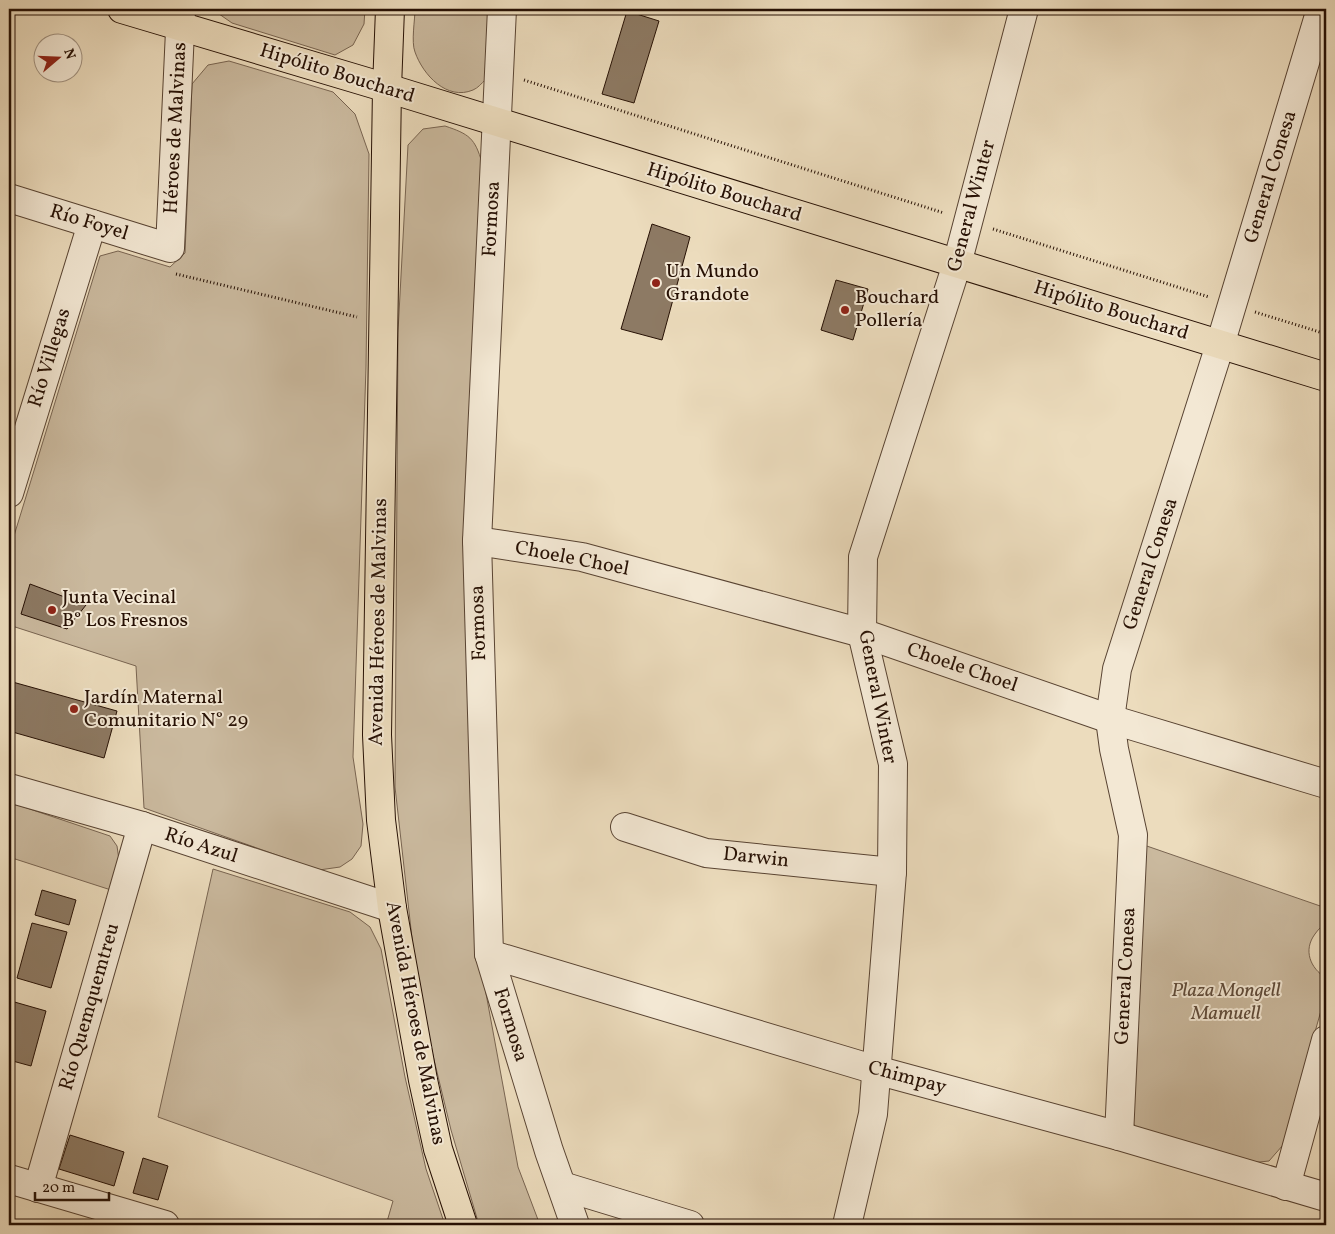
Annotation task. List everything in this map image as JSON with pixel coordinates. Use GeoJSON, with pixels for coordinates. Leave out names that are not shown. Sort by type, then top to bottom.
{"type":"FeatureCollection","features":[{"type":"Feature","properties":{"kind":"main road","name":"Hipólito Bouchard"},"geometry":{"type":"LineString","coordinates":[[122,9],[181,18],[387,88],[1326,377]]}},
{"type":"Feature","properties":{"kind":"main road","name":"Avenida Héroes de Malvinas"},"geometry":{"type":"LineString","coordinates":[[390,9],[387,88],[377,735],[381,820],[392,908],[423,1080],[438,1149],[463,1225]]}},
{"type":"Feature","properties":{"kind":"street","name":"Formosa"},"geometry":{"type":"LineString","coordinates":[[502,9],[477,542],[488,954],[549,1151],[575,1225]]}},
{"type":"Feature","properties":{"kind":"street","name":"General Winter"},"geometry":{"type":"LineString","coordinates":[[847,1225],[873,1114],[892,872],[893,764],[862,633],[863,557],[957,264],[1024,9]]}},
{"type":"Feature","properties":{"kind":"street","name":"General Conesa"},"geometry":{"type":"LineString","coordinates":[[1119,1136],[1132,835],[1114,749],[1110,719],[1117,669],[1220,345],[1322,9]]}},
{"type":"Feature","properties":{"kind":"street","name":"Héroes de Malvinas"},"geometry":{"type":"LineString","coordinates":[[170,248],[181,18]]}},
{"type":"Feature","properties":{"kind":"street","name":"Río Foyel"},"geometry":{"type":"LineString","coordinates":[[9,198],[170,248]]}},
{"type":"Feature","properties":{"kind":"street","name":"Río Villegas"},"geometry":{"type":"LineString","coordinates":[[9,493],[92,224]]}},
{"type":"Feature","properties":{"kind":"street","name":"Choele Choel"},"geometry":{"type":"LineString","coordinates":[[477,542],[582,557],[862,633],[1110,719],[1326,784]]}},
{"type":"Feature","properties":{"kind":"street","name":"Río Azul"},"geometry":{"type":"LineString","coordinates":[[9,788],[142,826],[392,908]]}},
{"type":"Feature","properties":{"kind":"street","name":"Río Quemquemtreu"},"geometry":{"type":"LineString","coordinates":[[38,1188],[142,826]]}},
{"type":"Feature","properties":{"kind":"street","name":"Darwin"},"geometry":{"type":"LineString","coordinates":[[625,827],[706,853],[892,872]]}},
{"type":"Feature","properties":{"kind":"street","name":"Chimpay"},"geometry":{"type":"LineString","coordinates":[[488,954],[876,1070],[1119,1136],[1326,1197]]}},
{"type":"Feature","properties":{"kind":"street"},"geometry":{"type":"LineString","coordinates":[[1286,1186],[1326,1040]]}},
{"type":"Feature","properties":{"kind":"street"},"geometry":{"type":"LineString","coordinates":[[9,1179],[165,1225]]}},
{"type":"Feature","properties":{"kind":"street"},"geometry":{"type":"LineString","coordinates":[[562,1186],[690,1225]]}},
{"type":"Feature","properties":{"kind":"path"},"geometry":{"type":"LineString","coordinates":[[499,72],[1326,334]]}},
{"type":"Feature","properties":{"kind":"path"},"geometry":{"type":"LineString","coordinates":[[170,248],[168,272],[383,323]]}},
{"type":"Feature","properties":{"kind":"green space"},"geometry":{"type":"Polygon","coordinates":[[[212,9],[365,9],[364,24],[353,45],[335,55],[232,23],[212,9]]]}},
{"type":"Feature","properties":{"kind":"green space"},"geometry":{"type":"Polygon","coordinates":[[[415,9],[489,9],[485,80],[478,87],[473,90],[454,92],[437,84],[430,77],[419,61],[414,48],[415,9]]]}},
{"type":"Feature","properties":{"kind":"green space"},"geometry":{"type":"Polygon","coordinates":[[[229,61],[333,92],[355,114],[369,154],[366,367],[353,757],[363,824],[361,846],[352,859],[340,867],[319,870],[144,808],[136,666],[9,625],[9,552],[100,256],[118,251],[170,267],[185,253],[192,84],[208,65],[229,61]]]}},
{"type":"Feature","properties":{"kind":"green space"},"geometry":{"type":"Polygon","coordinates":[[[445,126],[460,132],[474,142],[482,163],[480,961],[518,1167],[540,1225],[479,1225],[451,1130],[429,1039],[413,947],[395,787],[398,332],[408,145],[423,129],[445,126]]]}},
{"type":"Feature","properties":{"kind":"green space"},"geometry":{"type":"Polygon","coordinates":[[[9,802],[110,836],[117,846],[119,860],[111,890],[9,857],[9,802]]]}},
{"type":"Feature","properties":{"kind":"green space","name":"Plaza Mongell Mamuell"},"geometry":{"type":"Polygon","coordinates":[[[1141,844],[1326,908],[1326,924],[1321,927],[1311,940],[1309,952],[1312,964],[1326,978],[1326,993],[1283,1145],[1269,1161],[1250,1163],[1136,1129],[1127,1109],[1141,844]]]}},
{"type":"Feature","properties":{"kind":"green space"},"geometry":{"type":"Polygon","coordinates":[[[213,869],[350,912],[370,927],[381,949],[405,1077],[426,1169],[445,1225],[386,1225],[393,1201],[158,1117],[213,869]]]}},
{"type":"Feature","properties":{"kind":"building"},"geometry":{"type":"Polygon","coordinates":[[[627,11],[659,21],[634,103],[602,94],[627,11]]]}},
{"type":"Feature","properties":{"kind":"building","name":"Un Mundo Grandote"},"geometry":{"type":"Polygon","coordinates":[[[652,224],[690,237],[662,340],[621,329],[652,224]]]}},
{"type":"Feature","properties":{"kind":"building","name":"Bouchard Pollería"},"geometry":{"type":"Polygon","coordinates":[[[836,280],[868,289],[853,340],[821,330],[836,280]]]}},
{"type":"Feature","properties":{"kind":"building","name":"Junta Vecinal B° Los Fresnos"},"geometry":{"type":"Polygon","coordinates":[[[30,584],[86,605],[67,629],[21,614],[30,584]]]}},
{"type":"Feature","properties":{"kind":"building","name":"Jardín Maternal Comunitario N° 29"},"geometry":{"type":"Polygon","coordinates":[[[9,681],[117,711],[104,758],[9,731],[9,681]]]}},
{"type":"Feature","properties":{"kind":"building"},"geometry":{"type":"Polygon","coordinates":[[[42,890],[76,900],[69,925],[35,915],[42,890]]]}},
{"type":"Feature","properties":{"kind":"building"},"geometry":{"type":"Polygon","coordinates":[[[32,923],[67,932],[51,988],[17,978],[32,923]]]}},
{"type":"Feature","properties":{"kind":"building"},"geometry":{"type":"Polygon","coordinates":[[[11,1001],[46,1011],[31,1066],[9,1060],[9,1010],[11,1001]]]}},
{"type":"Feature","properties":{"kind":"building"},"geometry":{"type":"Polygon","coordinates":[[[70,1135],[124,1152],[114,1186],[59,1169],[70,1135]]]}},
{"type":"Feature","properties":{"kind":"building"},"geometry":{"type":"Polygon","coordinates":[[[143,1158],[168,1166],[158,1200],[133,1193],[143,1158]]]}},
{"type":"Feature","properties":{"kind":"place","name":"Un Mundo Grandote"},"geometry":{"type":"Point","coordinates":[656,283]}},
{"type":"Feature","properties":{"kind":"place","name":"Bouchard Pollería"},"geometry":{"type":"Point","coordinates":[845,310]}},
{"type":"Feature","properties":{"kind":"place","name":"Junta Vecinal B° Los Fresnos"},"geometry":{"type":"Point","coordinates":[52,610]}},
{"type":"Feature","properties":{"kind":"place","name":"Jardín Maternal Comunitario N° 29"},"geometry":{"type":"Point","coordinates":[74,709]}}]}
